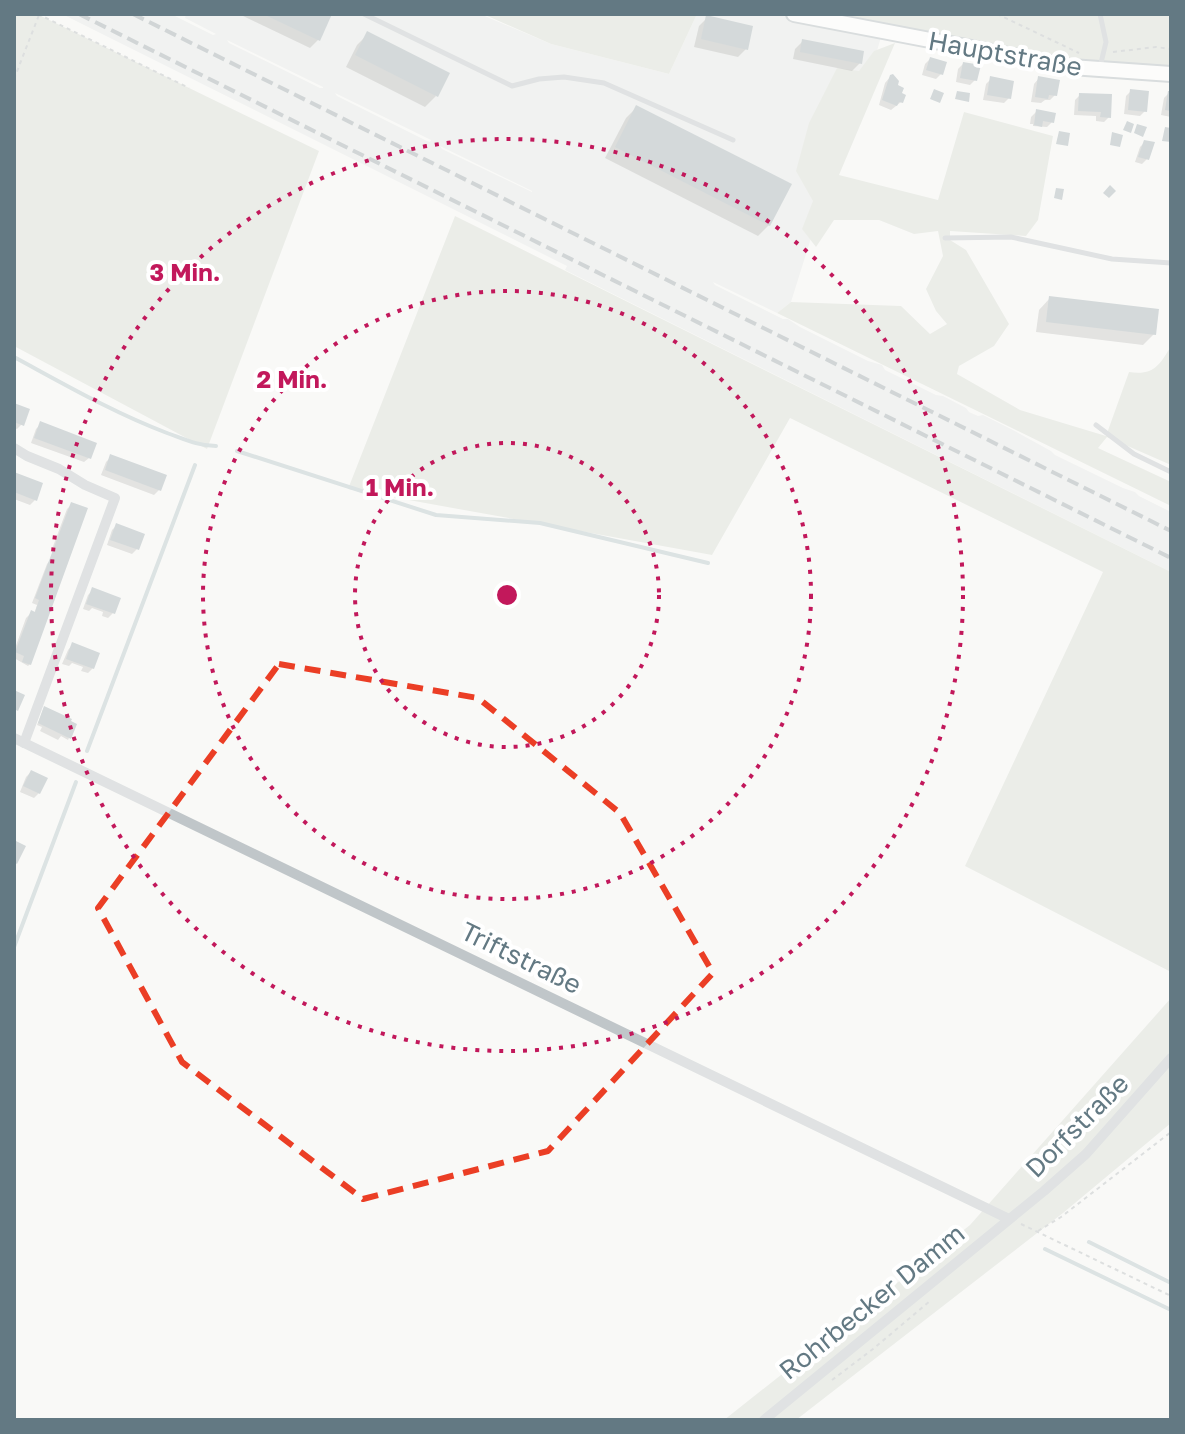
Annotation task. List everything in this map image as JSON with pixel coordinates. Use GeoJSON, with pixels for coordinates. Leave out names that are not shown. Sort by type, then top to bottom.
{"type":"FeatureCollection","features":[{"type":"Feature","properties":{"kind":"street","name":"Hauptstraße"},"geometry":{"type":"LineString","coordinates":[[794,14],[1071,67],[1171,74]]}},
{"type":"Feature","properties":{"kind":"street"},"geometry":{"type":"LineString","coordinates":[[14,448],[115,498],[19,740]]}},
{"type":"Feature","properties":{"kind":"street","name":"Triftstraße"},"geometry":{"type":"LineString","coordinates":[[19,740],[1009,1219]]}},
{"type":"Feature","properties":{"kind":"street","name":"Dorfstraße"},"geometry":{"type":"LineString","coordinates":[[1009,1219],[1086,1154],[1171,1058]]}},
{"type":"Feature","properties":{"kind":"street","name":"Rohrbecker Damm"},"geometry":{"type":"LineString","coordinates":[[764,1420],[1009,1219]]}},
{"type":"Feature","properties":{"kind":"lane"},"geometry":{"type":"LineString","coordinates":[[364,14],[512,86],[564,77],[604,83],[733,140]]}},
{"type":"Feature","properties":{"kind":"lane"},"geometry":{"type":"LineString","coordinates":[[1098,70],[1106,42],[1100,14]]}},
{"type":"Feature","properties":{"kind":"lane"},"geometry":{"type":"LineString","coordinates":[[945,238],[1011,237],[1112,259],[1171,263]]}},
{"type":"Feature","properties":{"kind":"lane"},"geometry":{"type":"LineString","coordinates":[[1096,425],[1134,454],[1171,472]]}},
{"type":"Feature","properties":{"kind":"path"},"geometry":{"type":"LineString","coordinates":[[14,79],[38,14],[189,88]]}},
{"type":"Feature","properties":{"kind":"path"},"geometry":{"type":"LineString","coordinates":[[997,14],[1085,56],[1098,70]]}},
{"type":"Feature","properties":{"kind":"path"},"geometry":{"type":"LineString","coordinates":[[1103,54],[1156,47],[1171,49]]}},
{"type":"Feature","properties":{"kind":"path"},"geometry":{"type":"LineString","coordinates":[[1038,1231],[1061,1217],[1171,1132]]}},
{"type":"Feature","properties":{"kind":"path"},"geometry":{"type":"LineString","coordinates":[[1009,1219],[1171,1296]]}},
{"type":"Feature","properties":{"kind":"highlighted area"},"geometry":{"type":"Polygon","coordinates":[[[279,664],[478,698],[620,813],[713,973],[548,1151],[363,1199],[182,1062],[98,908],[279,664]]]}},
{"type":"Feature","properties":{"kind":"shaded area"},"geometry":{"type":"Polygon","coordinates":[[[14,14],[37,14],[319,151],[207,449],[14,346],[14,14]]]}},
{"type":"Feature","properties":{"kind":"shaded area"},"geometry":{"type":"Polygon","coordinates":[[[62,14],[171,14],[213,35],[216,34],[185,18],[186,14],[480,14],[551,44],[669,74],[697,14],[774,14],[881,37],[822,203],[791,302],[777,313],[713,282],[1171,512],[1171,572],[565,270],[567,266],[62,14]],[[227,40],[229,43],[323,88],[323,87],[227,40]],[[335,93],[427,141],[431,140],[335,93]],[[440,146],[442,149],[532,192],[440,146]]]}},
{"type":"Feature","properties":{"kind":"shaded area"},"geometry":{"type":"Polygon","coordinates":[[[483,14],[697,14],[669,74],[551,44],[483,14]]]}},
{"type":"Feature","properties":{"kind":"shaded area"},"geometry":{"type":"Polygon","coordinates":[[[827,14],[1171,14],[1171,68],[1104,64],[1059,57],[900,30],[827,14]]]}},
{"type":"Feature","properties":{"kind":"shaded area"},"geometry":{"type":"Polygon","coordinates":[[[895,43],[839,175],[938,200],[964,112],[1053,136],[1038,220],[1026,236],[950,231],[950,240],[966,250],[1009,324],[994,346],[959,366],[957,374],[1020,410],[1106,436],[1129,372],[1155,368],[1171,346],[1171,465],[1107,437],[1098,448],[1171,482],[1171,506],[777,313],[791,302],[901,306],[930,334],[947,324],[936,311],[926,289],[943,256],[938,231],[914,234],[879,220],[834,220],[816,247],[802,229],[813,201],[796,171],[809,123],[837,68],[859,71],[874,51],[895,43]]]}},
{"type":"Feature","properties":{"kind":"shaded area"},"geometry":{"type":"Polygon","coordinates":[[[455,216],[1171,572],[1171,972],[965,866],[1103,572],[790,418],[712,555],[348,489],[455,216]]]}},
{"type":"Feature","properties":{"kind":"shaded area"},"geometry":{"type":"Polygon","coordinates":[[[1171,998],[1171,1123],[1063,1213],[796,1420],[724,1420],[970,1225],[1171,998]]]}},
{"type":"Feature","properties":{"kind":"building"},"geometry":{"type":"Polygon","coordinates":[[[263,14],[332,14],[320,41],[263,14]]]}},
{"type":"Feature","properties":{"kind":"building"},"geometry":{"type":"Polygon","coordinates":[[[706,15],[753,26],[748,50],[701,39],[706,15]]]}},
{"type":"Feature","properties":{"kind":"building"},"geometry":{"type":"Polygon","coordinates":[[[367,31],[450,73],[438,97],[355,55],[367,31]]]}},
{"type":"Feature","properties":{"kind":"building"},"geometry":{"type":"Polygon","coordinates":[[[802,39],[864,51],[862,64],[800,52],[802,39]]]}},
{"type":"Feature","properties":{"kind":"building"},"geometry":{"type":"Polygon","coordinates":[[[930,57],[947,62],[943,75],[926,70],[930,57]]]}},
{"type":"Feature","properties":{"kind":"building"},"geometry":{"type":"Polygon","coordinates":[[[963,62],[981,65],[977,81],[960,78],[963,62]]]}},
{"type":"Feature","properties":{"kind":"building"},"geometry":{"type":"Polygon","coordinates":[[[893,74],[906,95],[903,103],[899,102],[897,106],[882,100],[893,74]]]}},
{"type":"Feature","properties":{"kind":"building"},"geometry":{"type":"Polygon","coordinates":[[[990,76],[1014,81],[1011,99],[987,95],[990,76]]]}},
{"type":"Feature","properties":{"kind":"building"},"geometry":{"type":"Polygon","coordinates":[[[1038,76],[1060,80],[1057,96],[1049,95],[1048,99],[1035,97],[1038,76]]]}},
{"type":"Feature","properties":{"kind":"building"},"geometry":{"type":"Polygon","coordinates":[[[934,89],[944,93],[940,103],[930,99],[934,89]]]}},
{"type":"Feature","properties":{"kind":"building"},"geometry":{"type":"Polygon","coordinates":[[[1130,89],[1149,91],[1147,112],[1128,110],[1130,89]]]}},
{"type":"Feature","properties":{"kind":"building"},"geometry":{"type":"Polygon","coordinates":[[[957,91],[970,93],[969,102],[955,99],[957,91]]]}},
{"type":"Feature","properties":{"kind":"building"},"geometry":{"type":"Polygon","coordinates":[[[1168,91],[1171,91],[1171,111],[1165,110],[1168,91]]]}},
{"type":"Feature","properties":{"kind":"building"},"geometry":{"type":"Polygon","coordinates":[[[1079,93],[1112,94],[1111,118],[1100,117],[1101,112],[1078,111],[1079,93]]]}},
{"type":"Feature","properties":{"kind":"building"},"geometry":{"type":"Polygon","coordinates":[[[636,105],[792,184],[770,226],[615,147],[636,105]]]}},
{"type":"Feature","properties":{"kind":"building"},"geometry":{"type":"Polygon","coordinates":[[[1036,109],[1056,113],[1054,123],[1043,121],[1042,127],[1034,125],[1036,109]]]}},
{"type":"Feature","properties":{"kind":"building"},"geometry":{"type":"Polygon","coordinates":[[[1127,121],[1134,124],[1131,133],[1123,130],[1127,121]]]}},
{"type":"Feature","properties":{"kind":"building"},"geometry":{"type":"Polygon","coordinates":[[[1137,124],[1147,127],[1143,137],[1134,133],[1137,124]]]}},
{"type":"Feature","properties":{"kind":"building"},"geometry":{"type":"Polygon","coordinates":[[[1165,127],[1171,128],[1171,142],[1162,141],[1165,127]]]}},
{"type":"Feature","properties":{"kind":"building"},"geometry":{"type":"Polygon","coordinates":[[[1059,131],[1070,133],[1068,146],[1056,144],[1059,131]]]}},
{"type":"Feature","properties":{"kind":"building"},"geometry":{"type":"Polygon","coordinates":[[[1112,132],[1123,135],[1120,147],[1110,145],[1112,132]]]}},
{"type":"Feature","properties":{"kind":"building"},"geometry":{"type":"Polygon","coordinates":[[[1144,140],[1155,142],[1149,160],[1138,157],[1144,140]]]}},
{"type":"Feature","properties":{"kind":"building"},"geometry":{"type":"Polygon","coordinates":[[[1110,185],[1116,191],[1109,198],[1103,193],[1110,185]]]}},
{"type":"Feature","properties":{"kind":"building"},"geometry":{"type":"Polygon","coordinates":[[[1056,188],[1064,189],[1062,200],[1054,198],[1056,188]]]}},
{"type":"Feature","properties":{"kind":"building"},"geometry":{"type":"Polygon","coordinates":[[[1049,296],[1159,309],[1156,335],[1046,322],[1049,296]]]}},
{"type":"Feature","properties":{"kind":"building"},"geometry":{"type":"Polygon","coordinates":[[[14,403],[30,409],[24,426],[14,422],[14,403]]]}},
{"type":"Feature","properties":{"kind":"building"},"geometry":{"type":"Polygon","coordinates":[[[40,421],[97,443],[91,459],[34,438],[40,421]]]}},
{"type":"Feature","properties":{"kind":"building"},"geometry":{"type":"Polygon","coordinates":[[[110,454],[167,475],[161,491],[105,470],[110,454]]]}},
{"type":"Feature","properties":{"kind":"building"},"geometry":{"type":"Polygon","coordinates":[[[14,472],[43,483],[37,501],[14,492],[14,472]]]}},
{"type":"Feature","properties":{"kind":"building"},"geometry":{"type":"Polygon","coordinates":[[[71,502],[88,508],[31,665],[22,662],[24,656],[15,652],[31,610],[35,612],[39,600],[35,598],[71,502]]]}},
{"type":"Feature","properties":{"kind":"building"},"geometry":{"type":"Polygon","coordinates":[[[116,523],[145,534],[139,550],[110,540],[116,523]]]}},
{"type":"Feature","properties":{"kind":"building"},"geometry":{"type":"Polygon","coordinates":[[[92,587],[121,598],[115,614],[86,604],[92,587]]]}},
{"type":"Feature","properties":{"kind":"building"},"geometry":{"type":"Polygon","coordinates":[[[72,642],[100,653],[94,669],[66,659],[72,642]]]}},
{"type":"Feature","properties":{"kind":"building"},"geometry":{"type":"Polygon","coordinates":[[[14,690],[25,695],[18,711],[14,709],[14,690]]]}},
{"type":"Feature","properties":{"kind":"building"},"geometry":{"type":"Polygon","coordinates":[[[44,706],[77,724],[71,739],[38,723],[44,706]]]}},
{"type":"Feature","properties":{"kind":"building"},"geometry":{"type":"Polygon","coordinates":[[[31,770],[48,778],[40,794],[23,786],[31,770]]]}},
{"type":"Feature","properties":{"kind":"building"},"geometry":{"type":"Polygon","coordinates":[[[14,840],[26,846],[17,864],[14,862],[14,840]]]}},
{"type":"Feature","properties":{"kind":"waterway"},"geometry":{"type":"LineString","coordinates":[[14,357],[147,425],[191,442],[216,446]]}},
{"type":"Feature","properties":{"kind":"waterway"},"geometry":{"type":"LineString","coordinates":[[237,451],[436,515],[540,523],[708,563]]}},
{"type":"Feature","properties":{"kind":"waterway"},"geometry":{"type":"LineString","coordinates":[[87,751],[195,465]]}},
{"type":"Feature","properties":{"kind":"waterway"},"geometry":{"type":"LineString","coordinates":[[14,947],[76,782]]}},
{"type":"Feature","properties":{"kind":"waterway"},"geometry":{"type":"LineString","coordinates":[[1089,1242],[1171,1283]]}},
{"type":"Feature","properties":{"kind":"waterway"},"geometry":{"type":"LineString","coordinates":[[1045,1249],[1171,1310]]}},
{"type":"Feature","properties":{"kind":"railway"},"geometry":{"type":"LineString","coordinates":[[79,14],[1171,558]]}},
{"type":"Feature","properties":{"kind":"railway"},"geometry":{"type":"LineString","coordinates":[[133,14],[1171,531]]}}]}
